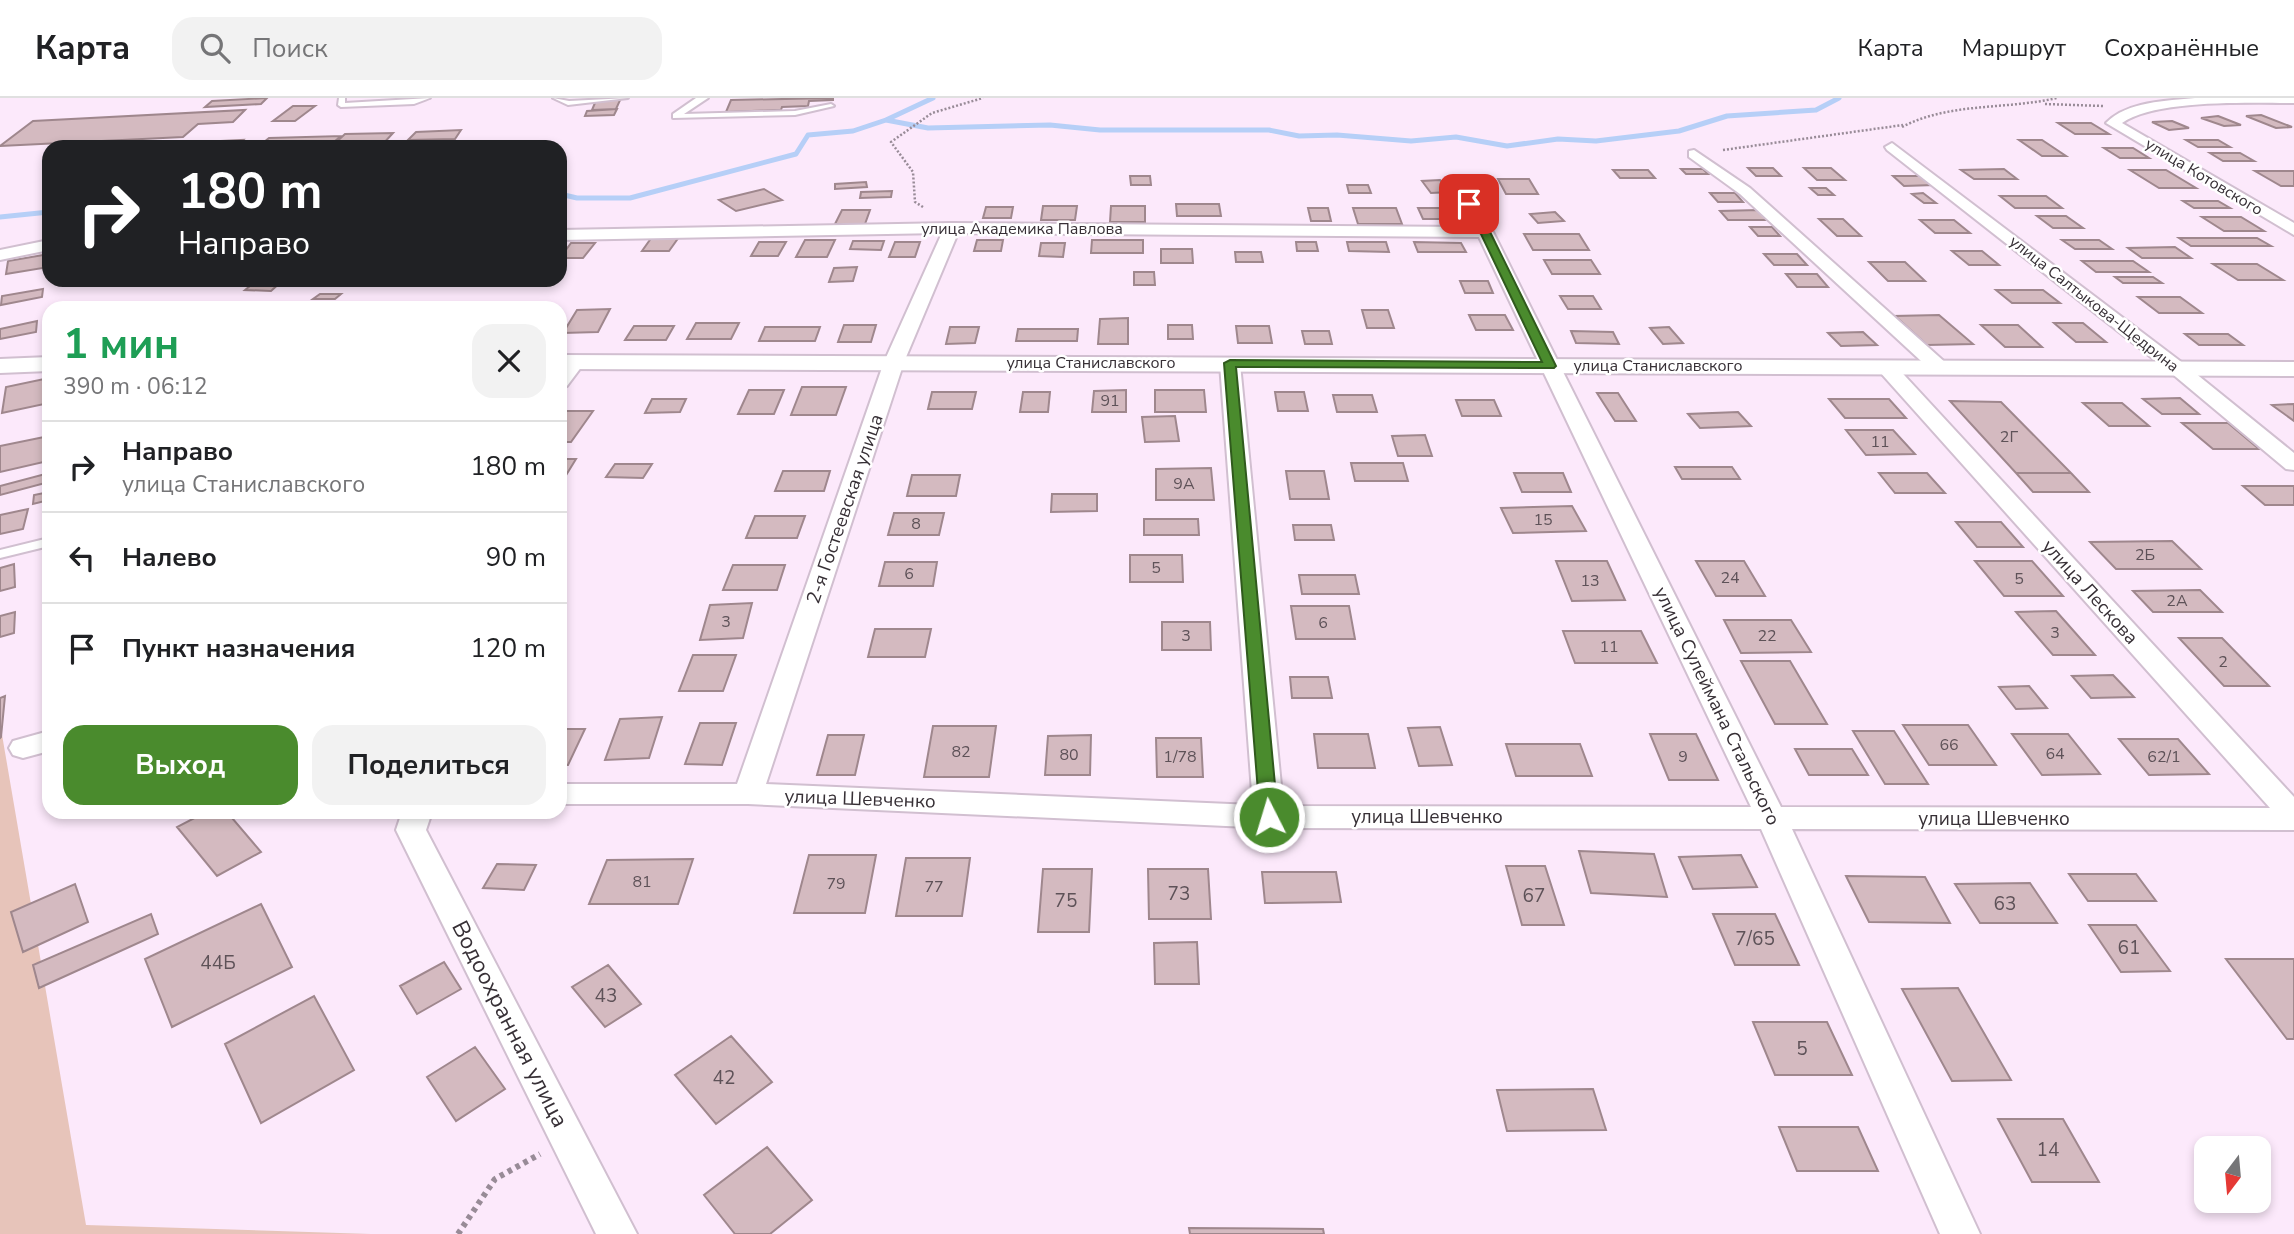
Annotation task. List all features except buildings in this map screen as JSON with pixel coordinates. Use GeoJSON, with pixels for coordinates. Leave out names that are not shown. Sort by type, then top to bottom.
{"type":"FeatureCollection","features":[{"type":"Feature","properties":{"kind":"street"},"geometry":{"type":"LineString","coordinates":[[2144,107],[2241,99],[2294,99]]}},
{"type":"Feature","properties":{"kind":"street","name":"улица Котовского"},"geometry":{"type":"LineString","coordinates":[[2144,107],[2123,113],[2113,123],[2294,230]]}},
{"type":"Feature","properties":{"kind":"street","name":"улица Салтыкова-Щедрина"},"geometry":{"type":"LineString","coordinates":[[1892,147],[2177,369],[2294,464]]}},
{"type":"Feature","properties":{"kind":"street"},"geometry":{"type":"LineString","coordinates":[[1694,153],[1745,191],[1940,368]]}},
{"type":"Feature","properties":{"kind":"street","name":"улица Сулеймана Стальского"},"geometry":{"type":"LineString","coordinates":[[1466,186],[1472,223],[1485,232],[1772,819],[1960,1234]]}},
{"type":"Feature","properties":{"kind":"street","name":"улица Академика Павлова"},"geometry":{"type":"LineString","coordinates":[[567,235],[952,228],[1485,232]]}},
{"type":"Feature","properties":{"kind":"street","name":"2-я Гостеевская улица"},"geometry":{"type":"LineString","coordinates":[[748,794],[894,362],[952,228]]}},
{"type":"Feature","properties":{"kind":"street"},"geometry":{"type":"LineString","coordinates":[[0,255],[42,246]]}},
{"type":"Feature","properties":{"kind":"street","name":"улица Станиславского"},"geometry":{"type":"LineString","coordinates":[[567,362],[2294,369]]}},
{"type":"Feature","properties":{"kind":"street"},"geometry":{"type":"LineString","coordinates":[[1230,363],[1269,817]]}},
{"type":"Feature","properties":{"kind":"street"},"geometry":{"type":"LineString","coordinates":[[0,366],[42,364]]}},
{"type":"Feature","properties":{"kind":"street","name":"улица Лескова"},"geometry":{"type":"LineString","coordinates":[[1886,367],[2294,818]]}},
{"type":"Feature","properties":{"kind":"street","name":"улица Шевченко"},"geometry":{"type":"LineString","coordinates":[[567,794],[748,794],[1269,817],[2294,818]]}},
{"type":"Feature","properties":{"kind":"street","name":"Водоохранная улица"},"geometry":{"type":"LineString","coordinates":[[415,819],[411,830],[617,1234]]}},
{"type":"Feature","properties":{"kind":"lane"},"geometry":{"type":"LineString","coordinates":[[342,98],[341,105],[415,102],[427,98]]}},
{"type":"Feature","properties":{"kind":"lane"},"geometry":{"type":"LineString","coordinates":[[556,98],[568,103],[625,98]]}},
{"type":"Feature","properties":{"kind":"lane"},"geometry":{"type":"LineString","coordinates":[[705,98],[699,99],[676,116],[795,113],[831,106]]}},
{"type":"Feature","properties":{"kind":"lane"},"geometry":{"type":"LineString","coordinates":[[0,554],[42,544]]}},
{"type":"Feature","properties":{"kind":"path"},"geometry":{"type":"LineString","coordinates":[[952,228],[915,202],[914,173],[891,142],[932,113],[983,98]]}},
{"type":"Feature","properties":{"kind":"path"},"geometry":{"type":"LineString","coordinates":[[2042,103],[2057,98]]}},
{"type":"Feature","properties":{"kind":"path"},"geometry":{"type":"LineString","coordinates":[[1892,147],[1896,131],[1903,125],[1920,117],[1967,107],[2042,103],[2144,107]]}},
{"type":"Feature","properties":{"kind":"path"},"geometry":{"type":"LineString","coordinates":[[1694,153],[1903,125]]}},
{"type":"Feature","properties":{"kind":"path"},"geometry":{"type":"LineString","coordinates":[[458,1234],[495,1179],[568,1138]]}},
{"type":"Feature","properties":{"kind":"shaded area"},"geometry":{"type":"Polygon","coordinates":[[[0,723],[86,1225],[371,1234],[0,1234],[0,723]]]}},
{"type":"Feature","properties":{"kind":"waterway"},"geometry":{"type":"LineString","coordinates":[[886,120],[933,98]]}},
{"type":"Feature","properties":{"kind":"waterway"},"geometry":{"type":"LineString","coordinates":[[886,120],[928,128],[1050,125],[1100,130],[1269,130],[1299,136],[1337,135],[1411,141],[1456,137],[1507,146],[1558,139],[1596,141],[1679,131],[1727,116],[1816,110],[1839,98]]}},
{"type":"Feature","properties":{"kind":"waterway"},"geometry":{"type":"LineString","coordinates":[[567,196],[630,198],[796,154],[808,135],[853,131],[886,120]]}},
{"type":"Feature","properties":{"kind":"waterway"},"geometry":{"type":"LineString","coordinates":[[0,217],[42,213]]}},
{"type":"Feature","properties":{"kind":"route"},"geometry":{"type":"LineString","coordinates":[[1269,817],[1230,363],[1550,366],[1485,232],[1472,223],[1469,204]]}}]}
